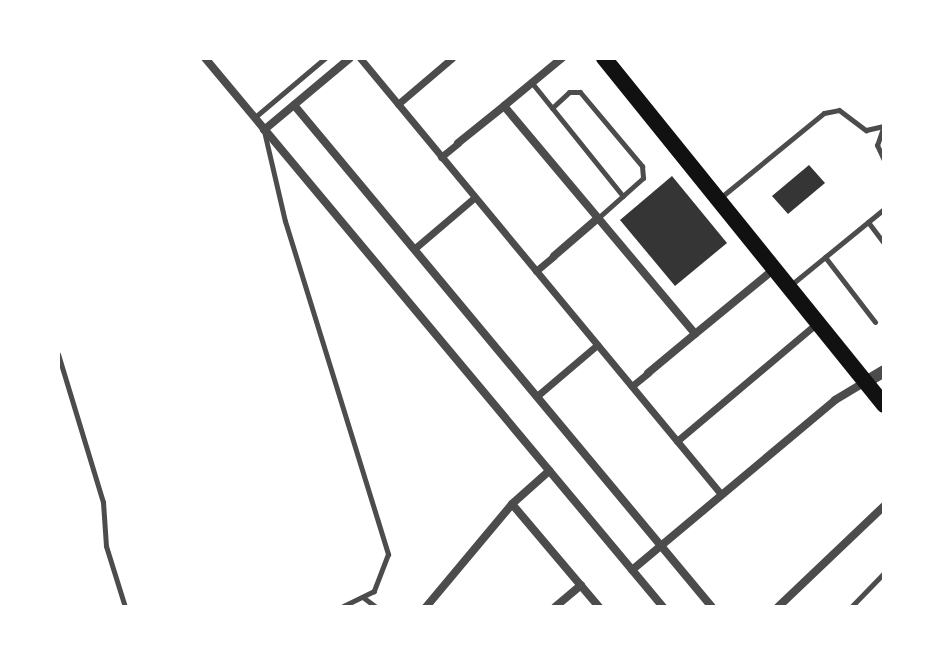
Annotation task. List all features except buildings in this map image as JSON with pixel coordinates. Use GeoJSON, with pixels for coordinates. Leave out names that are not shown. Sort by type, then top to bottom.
{"type":"FeatureCollection","features":[{"type":"Feature","properties":{"kind":"main road"},"geometry":{"type":"LineString","coordinates":[[604,58],[884,405]]}},
{"type":"Feature","properties":{"kind":"street"},"geometry":{"type":"LineString","coordinates":[[205,58],[663,607]]}},
{"type":"Feature","properties":{"kind":"street"},"geometry":{"type":"LineString","coordinates":[[213,69],[214,58]]}},
{"type":"Feature","properties":{"kind":"street"},"geometry":{"type":"LineString","coordinates":[[264,130],[350,58]]}},
{"type":"Feature","properties":{"kind":"street"},"geometry":{"type":"LineString","coordinates":[[360,58],[721,494]]}},
{"type":"Feature","properties":{"kind":"street"},"geometry":{"type":"LineString","coordinates":[[398,104],[452,58]]}},
{"type":"Feature","properties":{"kind":"street"},"geometry":{"type":"LineString","coordinates":[[441,157],[562,58]]}},
{"type":"Feature","properties":{"kind":"street"},"geometry":{"type":"LineString","coordinates":[[294,105],[712,607]]}},
{"type":"Feature","properties":{"kind":"street"},"geometry":{"type":"LineString","coordinates":[[504,106],[695,334]]}},
{"type":"Feature","properties":{"kind":"street"},"geometry":{"type":"LineString","coordinates":[[414,249],[475,197]]}},
{"type":"Feature","properties":{"kind":"street"},"geometry":{"type":"LineString","coordinates":[[536,271],[598,218]]}},
{"type":"Feature","properties":{"kind":"street"},"geometry":{"type":"LineString","coordinates":[[632,386],[774,269]]}},
{"type":"Feature","properties":{"kind":"street"},"geometry":{"type":"LineString","coordinates":[[677,441],[817,323]]}},
{"type":"Feature","properties":{"kind":"street"},"geometry":{"type":"LineString","coordinates":[[537,396],[597,345]]}},
{"type":"Feature","properties":{"kind":"street"},"geometry":{"type":"LineString","coordinates":[[632,570],[835,400],[884,371]]}},
{"type":"Feature","properties":{"kind":"street"},"geometry":{"type":"LineString","coordinates":[[426,607],[512,504],[549,471]]}},
{"type":"Feature","properties":{"kind":"street"},"geometry":{"type":"LineString","coordinates":[[512,504],[599,607]]}},
{"type":"Feature","properties":{"kind":"street"},"geometry":{"type":"LineString","coordinates":[[778,607],[884,506]]}},
{"type":"Feature","properties":{"kind":"street"},"geometry":{"type":"LineString","coordinates":[[555,607],[581,585]]}},
{"type":"Feature","properties":{"kind":"lane"},"geometry":{"type":"LineString","coordinates":[[254,118],[325,58]]}},
{"type":"Feature","properties":{"kind":"lane"},"geometry":{"type":"LineString","coordinates":[[532,83],[623,196]]}},
{"type":"Feature","properties":{"kind":"lane"},"geometry":{"type":"LineString","coordinates":[[552,108],[569,92],[580,92],[642,166],[643,178],[598,218]]}},
{"type":"Feature","properties":{"kind":"lane"},"geometry":{"type":"LineString","coordinates":[[720,198],[824,113],[839,110],[866,130],[884,126]]}},
{"type":"Feature","properties":{"kind":"lane"},"geometry":{"type":"LineString","coordinates":[[884,126],[877,145],[884,160]]}},
{"type":"Feature","properties":{"kind":"lane"},"geometry":{"type":"LineString","coordinates":[[264,130],[285,221],[384,532],[388,554],[384,572],[364,598],[341,607]]}},
{"type":"Feature","properties":{"kind":"lane"},"geometry":{"type":"LineString","coordinates":[[788,287],[884,209]]}},
{"type":"Feature","properties":{"kind":"lane"},"geometry":{"type":"LineString","coordinates":[[868,222],[884,243]]}},
{"type":"Feature","properties":{"kind":"lane"},"geometry":{"type":"LineString","coordinates":[[825,257],[875,322]]}},
{"type":"Feature","properties":{"kind":"lane"},"geometry":{"type":"LineString","coordinates":[[58,354],[103,502],[106,546],[125,607]]}},
{"type":"Feature","properties":{"kind":"lane"},"geometry":{"type":"LineString","coordinates":[[851,607],[884,573]]}},
{"type":"Feature","properties":{"kind":"lane"},"geometry":{"type":"LineString","coordinates":[[364,598],[376,607]]}}]}
